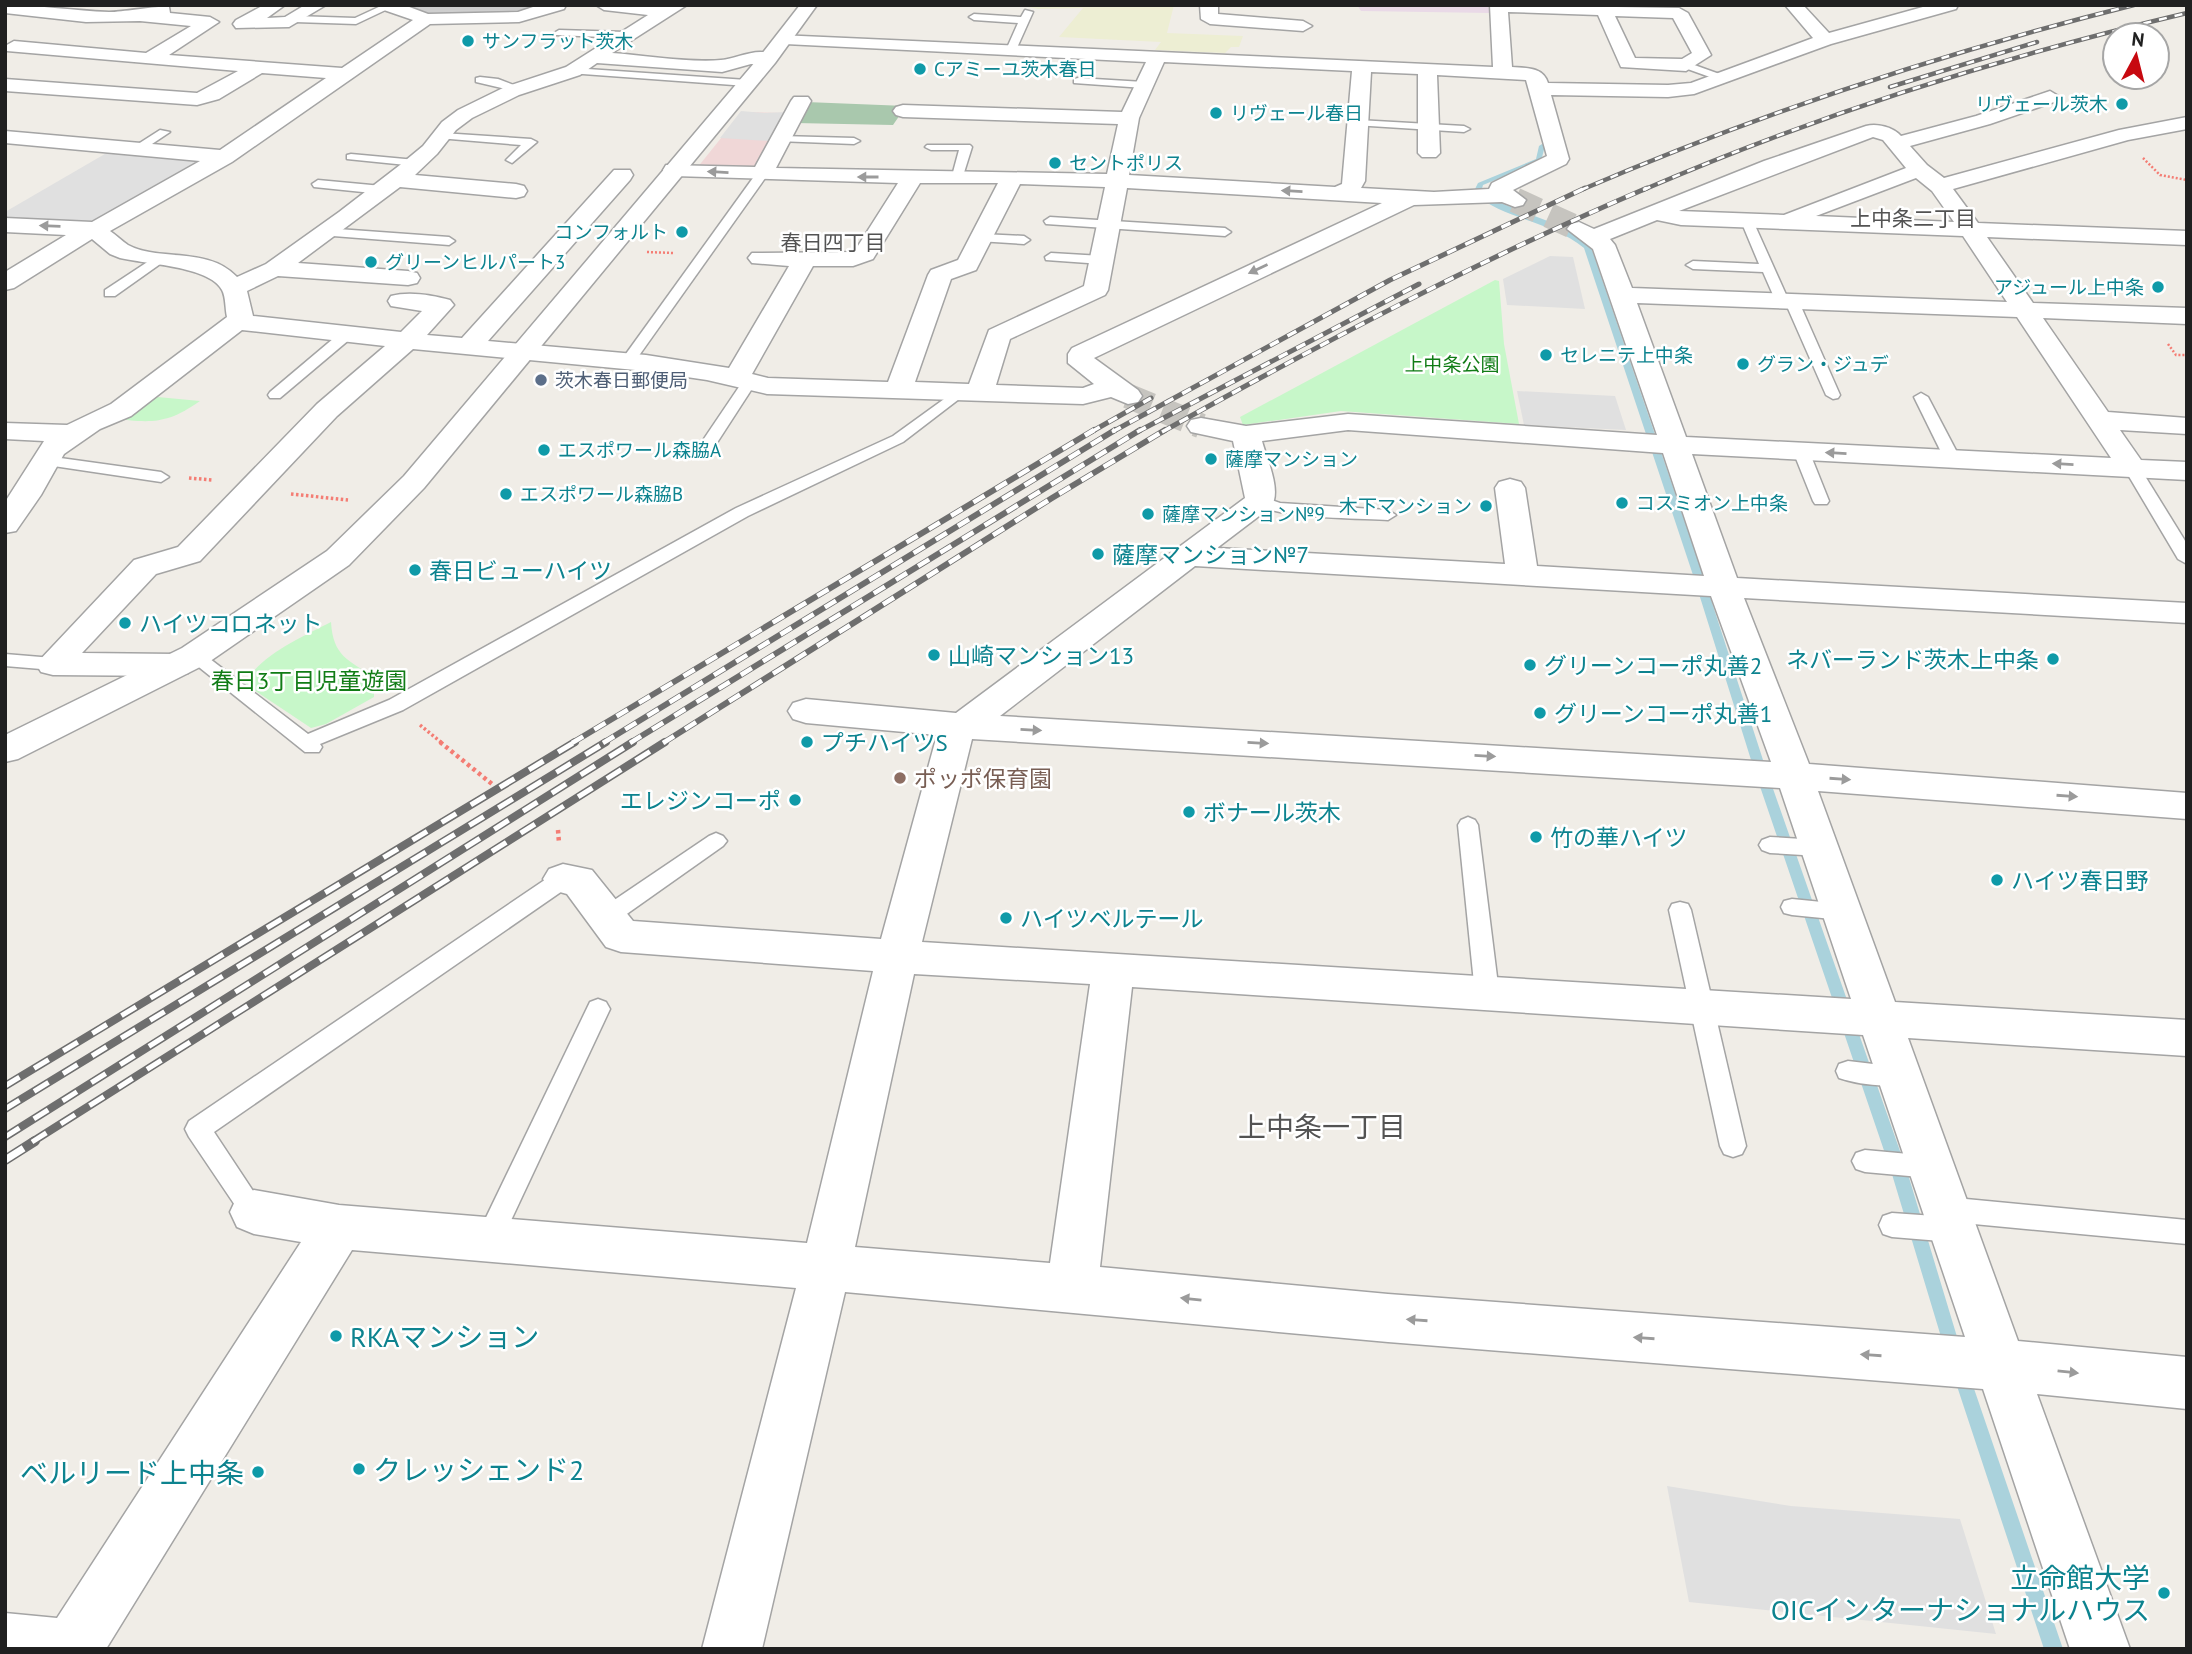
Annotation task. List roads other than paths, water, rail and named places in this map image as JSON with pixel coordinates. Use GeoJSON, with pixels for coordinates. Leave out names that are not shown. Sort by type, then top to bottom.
{"type":"FeatureCollection","features":[{"type":"Feature","properties":{"kind":"street"},"geometry":{"type":"LineString","coordinates":[[140,16],[158,14],[176,5]]}},
{"type":"Feature","properties":{"kind":"street"},"geometry":{"type":"LineString","coordinates":[[277,5],[242,24],[289,22],[318,5]]}},
{"type":"Feature","properties":{"kind":"street"},"geometry":{"type":"LineString","coordinates":[[388,6],[426,19],[454,16],[519,17],[558,5]]}},
{"type":"Feature","properties":{"kind":"street"},"geometry":{"type":"LineString","coordinates":[[604,5],[673,9]]}},
{"type":"Feature","properties":{"kind":"street"},"geometry":{"type":"LineString","coordinates":[[5,750],[185,661],[338,558],[391,505],[524,352],[777,48],[809,5]]}},
{"type":"Feature","properties":{"kind":"street"},"geometry":{"type":"LineString","coordinates":[[1209,5],[1210,19],[1269,14],[1303,26],[1326,18]]}},
{"type":"Feature","properties":{"kind":"street"},"geometry":{"type":"LineString","coordinates":[[1503,73],[1499,5],[1603,7],[1677,9],[1702,54],[1686,65],[1628,63],[1603,7]]}},
{"type":"Feature","properties":{"kind":"street"},"geometry":{"type":"LineString","coordinates":[[1793,5],[1825,40]]}},
{"type":"Feature","properties":{"kind":"street"},"geometry":{"type":"LineString","coordinates":[[1541,89],[1668,91],[1694,88],[1825,40],[1950,5]]}},
{"type":"Feature","properties":{"kind":"street"},"geometry":{"type":"LineString","coordinates":[[12,7],[83,15],[140,16],[210,22],[149,59]]}},
{"type":"Feature","properties":{"kind":"street"},"geometry":{"type":"LineString","coordinates":[[234,288],[275,269],[388,185],[416,163],[449,126],[465,114],[519,89],[573,71],[591,57],[673,9]]}},
{"type":"Feature","properties":{"kind":"street"},"geometry":{"type":"LineString","coordinates":[[10,50],[83,15]]}},
{"type":"Feature","properties":{"kind":"street"},"geometry":{"type":"LineString","coordinates":[[5,283],[94,229],[116,220],[164,189],[224,157],[426,19]]}},
{"type":"Feature","properties":{"kind":"street"},"geometry":{"type":"LineString","coordinates":[[1287,64],[1303,26]]}},
{"type":"Feature","properties":{"kind":"street"},"geometry":{"type":"LineString","coordinates":[[625,36],[663,39]]}},
{"type":"Feature","properties":{"kind":"street"},"geometry":{"type":"LineString","coordinates":[[674,170],[762,174],[1012,177],[1409,198],[1497,198],[1503,185],[1558,159],[1541,89],[1537,78],[1530,74],[1011,50],[777,48],[740,44]]}},
{"type":"Feature","properties":{"kind":"street"},"geometry":{"type":"LineString","coordinates":[[591,57],[722,66],[777,48]]}},
{"type":"Feature","properties":{"kind":"street"},"geometry":{"type":"LineString","coordinates":[[10,50],[346,74]]}},
{"type":"Feature","properties":{"kind":"street"},"geometry":{"type":"LineString","coordinates":[[969,394],[998,335],[1096,290],[1129,118],[1157,58]]}},
{"type":"Feature","properties":{"kind":"street"},"geometry":{"type":"LineString","coordinates":[[5,85],[197,99],[212,95],[259,67]]}},
{"type":"Feature","properties":{"kind":"street"},"geometry":{"type":"LineString","coordinates":[[1339,193],[1350,188],[1354,181],[1362,67]]}},
{"type":"Feature","properties":{"kind":"street"},"geometry":{"type":"LineString","coordinates":[[1427,70],[1429,153]]}},
{"type":"Feature","properties":{"kind":"street"},"geometry":{"type":"LineString","coordinates":[[1895,144],[1983,120],[2050,97]]}},
{"type":"Feature","properties":{"kind":"street"},"geometry":{"type":"LineString","coordinates":[[762,174],[801,101]]}},
{"type":"Feature","properties":{"kind":"street"},"geometry":{"type":"LineString","coordinates":[[903,111],[1129,118]]}},
{"type":"Feature","properties":{"kind":"street"},"geometry":{"type":"LineString","coordinates":[[1983,120],[2032,159]]}},
{"type":"Feature","properties":{"kind":"street"},"geometry":{"type":"LineString","coordinates":[[1940,187],[2032,159],[2187,122]]}},
{"type":"Feature","properties":{"kind":"street"},"geometry":{"type":"LineString","coordinates":[[2100,1649],[1972,1363],[1949,1220],[1931,1167],[1898,1075],[1856,1018],[1842,912],[1819,848],[1771,774],[1660,444],[1622,295],[1603,245],[1586,233],[1655,214],[1772,166],[1873,130],[1890,136],[1919,170],[1940,187],[2132,468]]}},
{"type":"Feature","properties":{"kind":"street"},"geometry":{"type":"LineString","coordinates":[[5,137],[224,157]]}},
{"type":"Feature","properties":{"kind":"street"},"geometry":{"type":"LineString","coordinates":[[1772,166],[1797,176]]}},
{"type":"Feature","properties":{"kind":"street"},"geometry":{"type":"LineString","coordinates":[[1782,222],[1919,170]]}},
{"type":"Feature","properties":{"kind":"street"},"geometry":{"type":"LineString","coordinates":[[469,346],[622,175]]}},
{"type":"Feature","properties":{"kind":"street"},"geometry":{"type":"LineString","coordinates":[[760,258],[853,259],[865,254],[914,177]]}},
{"type":"Feature","properties":{"kind":"street"},"geometry":{"type":"LineString","coordinates":[[898,391],[940,275],[968,265],[1012,177]]}},
{"type":"Feature","properties":{"kind":"street"},"geometry":{"type":"LineString","coordinates":[[388,185],[516,191]]}},
{"type":"Feature","properties":{"kind":"street"},"geometry":{"type":"LineString","coordinates":[[1822,186],[1847,196]]}},
{"type":"Feature","properties":{"kind":"street"},"geometry":{"type":"LineString","coordinates":[[5,225],[94,229],[118,248],[213,270],[234,288],[240,319],[247,323],[345,336],[628,361],[743,379],[767,386],[1093,396],[1120,391],[1082,363],[1081,354],[1409,198]]}},
{"type":"Feature","properties":{"kind":"street"},"geometry":{"type":"LineString","coordinates":[[1655,214],[1681,218],[2187,238]]}},
{"type":"Feature","properties":{"kind":"street"},"geometry":{"type":"LineString","coordinates":[[743,379],[805,260]]}},
{"type":"Feature","properties":{"kind":"street"},"geometry":{"type":"LineString","coordinates":[[53,664],[145,567],[189,554],[327,410],[407,341],[441,305],[404,290],[275,269]]}},
{"type":"Feature","properties":{"kind":"street"},"geometry":{"type":"LineString","coordinates":[[1622,295],[2187,316]]}},
{"type":"Feature","properties":{"kind":"street"},"geometry":{"type":"LineString","coordinates":[[9,513],[52,449],[72,434],[121,410],[240,319]]}},
{"type":"Feature","properties":{"kind":"street"},"geometry":{"type":"LineString","coordinates":[[2099,421],[2187,426]]}},
{"type":"Feature","properties":{"kind":"street"},"geometry":{"type":"LineString","coordinates":[[1201,426],[1246,435],[1348,422],[1660,444],[2187,471]]}},
{"type":"Feature","properties":{"kind":"street"},"geometry":{"type":"LineString","coordinates":[[5,431],[72,434]]}},
{"type":"Feature","properties":{"kind":"street"},"geometry":{"type":"LineString","coordinates":[[732,1649],[826,1267],[897,957],[954,737],[963,726],[1260,501],[1260,489],[1246,435]]}},
{"type":"Feature","properties":{"kind":"street"},"geometry":{"type":"LineString","coordinates":[[1510,488],[1522,576]]}},
{"type":"Feature","properties":{"kind":"street"},"geometry":{"type":"LineString","coordinates":[[1186,556],[2187,613]]}},
{"type":"Feature","properties":{"kind":"street"},"geometry":{"type":"LineString","coordinates":[[53,664],[185,661]]}},
{"type":"Feature","properties":{"kind":"street"},"geometry":{"type":"LineString","coordinates":[[806,710],[963,726],[1771,774],[2187,806]]}},
{"type":"Feature","properties":{"kind":"street"},"geometry":{"type":"LineString","coordinates":[[563,879],[578,880],[621,936],[897,957],[2187,1038]]}},
{"type":"Feature","properties":{"kind":"street"},"geometry":{"type":"LineString","coordinates":[[1072,1288],[1113,969]]}},
{"type":"Feature","properties":{"kind":"street"},"geometry":{"type":"LineString","coordinates":[[254,1212],[339,1227],[1072,1288],[1388,1318],[1972,1363],[2187,1383]]}},
{"type":"Feature","properties":{"kind":"street"},"geometry":{"type":"LineString","coordinates":[[5,1643],[74,1648],[339,1227]]}},
{"type":"Feature","properties":{"kind":"lane"},"geometry":{"type":"LineString","coordinates":[[295,19],[356,21],[388,6]]}},
{"type":"Feature","properties":{"kind":"lane"},"geometry":{"type":"LineString","coordinates":[[974,17],[1026,16],[1011,50]]}},
{"type":"Feature","properties":{"kind":"lane"},"geometry":{"type":"LineString","coordinates":[[559,33],[625,36]]}},
{"type":"Feature","properties":{"kind":"lane"},"geometry":{"type":"LineString","coordinates":[[1686,65],[1721,78]]}},
{"type":"Feature","properties":{"kind":"lane"},"geometry":{"type":"LineString","coordinates":[[573,71],[747,83]]}},
{"type":"Feature","properties":{"kind":"lane"},"geometry":{"type":"LineString","coordinates":[[480,80],[494,80],[519,89]]}},
{"type":"Feature","properties":{"kind":"lane"},"geometry":{"type":"LineString","coordinates":[[1078,81],[1144,85]]}},
{"type":"Feature","properties":{"kind":"lane"},"geometry":{"type":"LineString","coordinates":[[1358,123],[1464,129]]}},
{"type":"Feature","properties":{"kind":"lane"},"geometry":{"type":"LineString","coordinates":[[139,148],[164,132]]}},
{"type":"Feature","properties":{"kind":"lane"},"geometry":{"type":"LineString","coordinates":[[442,136],[531,142],[512,160]]}},
{"type":"Feature","properties":{"kind":"lane"},"geometry":{"type":"LineString","coordinates":[[780,139],[854,141]]}},
{"type":"Feature","properties":{"kind":"lane"},"geometry":{"type":"LineString","coordinates":[[931,147],[966,147],[958,176]]}},
{"type":"Feature","properties":{"kind":"lane"},"geometry":{"type":"LineString","coordinates":[[351,157],[416,163]]}},
{"type":"Feature","properties":{"kind":"lane"},"geometry":{"type":"LineString","coordinates":[[628,361],[762,174]]}},
{"type":"Feature","properties":{"kind":"lane"},"geometry":{"type":"LineString","coordinates":[[318,184],[388,185]]}},
{"type":"Feature","properties":{"kind":"lane"},"geometry":{"type":"LineString","coordinates":[[1747,220],[1768,268],[1833,395]]}},
{"type":"Feature","properties":{"kind":"lane"},"geometry":{"type":"LineString","coordinates":[[1050,221],[1225,232]]}},
{"type":"Feature","properties":{"kind":"lane"},"geometry":{"type":"LineString","coordinates":[[324,232],[449,241]]}},
{"type":"Feature","properties":{"kind":"lane"},"geometry":{"type":"LineString","coordinates":[[982,238],[1024,240]]}},
{"type":"Feature","properties":{"kind":"lane"},"geometry":{"type":"LineString","coordinates":[[1051,257],[1102,260]]}},
{"type":"Feature","properties":{"kind":"lane"},"geometry":{"type":"LineString","coordinates":[[110,293],[158,259]]}},
{"type":"Feature","properties":{"kind":"lane"},"geometry":{"type":"LineString","coordinates":[[1693,265],[1768,268]]}},
{"type":"Feature","properties":{"kind":"lane"},"geometry":{"type":"LineString","coordinates":[[275,396],[345,336]]}},
{"type":"Feature","properties":{"kind":"lane"},"geometry":{"type":"LineString","coordinates":[[703,452],[743,379]]}},
{"type":"Feature","properties":{"kind":"lane"},"geometry":{"type":"LineString","coordinates":[[185,661],[309,744],[396,705],[742,512],[898,439],[969,394]]}},
{"type":"Feature","properties":{"kind":"lane"},"geometry":{"type":"LineString","coordinates":[[1921,397],[1952,458]]}},
{"type":"Feature","properties":{"kind":"lane"},"geometry":{"type":"LineString","coordinates":[[1801,451],[1821,501]]}},
{"type":"Feature","properties":{"kind":"lane"},"geometry":{"type":"LineString","coordinates":[[46,461],[161,477]]}},
{"type":"Feature","properties":{"kind":"lane"},"geometry":{"type":"LineString","coordinates":[[2132,468],[2187,559]]}},
{"type":"Feature","properties":{"kind":"lane"},"geometry":{"type":"LineString","coordinates":[[1260,501],[1277,508],[1388,515]]}},
{"type":"Feature","properties":{"kind":"lane"},"geometry":{"type":"LineString","coordinates":[[5,660],[53,664]]}},
{"type":"Feature","properties":{"kind":"lane"},"geometry":{"type":"LineString","coordinates":[[1468,825],[1488,993]]}},
{"type":"Feature","properties":{"kind":"lane"},"geometry":{"type":"LineString","coordinates":[[606,917],[716,841]]}},
{"type":"Feature","properties":{"kind":"lane"},"geometry":{"type":"LineString","coordinates":[[1770,845],[1819,848]]}},
{"type":"Feature","properties":{"kind":"lane"},"geometry":{"type":"LineString","coordinates":[[254,1212],[198,1129],[563,879]]}},
{"type":"Feature","properties":{"kind":"lane"},"geometry":{"type":"LineString","coordinates":[[1792,907],[1842,912]]}},
{"type":"Feature","properties":{"kind":"lane"},"geometry":{"type":"LineString","coordinates":[[1680,910],[1733,1146]]}},
{"type":"Feature","properties":{"kind":"lane"},"geometry":{"type":"LineString","coordinates":[[489,1239],[598,1009]]}},
{"type":"Feature","properties":{"kind":"lane"},"geometry":{"type":"LineString","coordinates":[[1848,1072],[1898,1075]]}},
{"type":"Feature","properties":{"kind":"lane"},"geometry":{"type":"LineString","coordinates":[[1865,1161],[1931,1167]]}},
{"type":"Feature","properties":{"kind":"lane"},"geometry":{"type":"LineString","coordinates":[[1892,1226],[1949,1220],[2187,1232]]}},
{"type":"Feature","properties":{"kind":"waterway"},"geometry":{"type":"LineString","coordinates":[[1542,146],[1539,160],[1480,184],[1477,193],[1504,208],[1566,233],[1587,247],[1699,578],[1758,763],[1899,1171],[1953,1350]]}},
{"type":"Feature","properties":{"kind":"waterway"},"geometry":{"type":"LineString","coordinates":[[1961,1374],[2054,1649]]}},
{"type":"Feature","properties":{"kind":"tunnel"},"geometry":{"type":"LineString","coordinates":[[1515,200],[1579,229]]}},
{"type":"Feature","properties":{"kind":"tunnel"},"geometry":{"type":"LineString","coordinates":[[1128,396],[1201,426]]}},
{"type":"Feature","properties":{"kind":"railway"},"geometry":{"type":"LineString","coordinates":[[1581,190],[1717,135],[1854,86],[1993,43],[2134,5]]}},
{"type":"Feature","properties":{"kind":"railway"},"geometry":{"type":"LineString","coordinates":[[1643,190],[1709,162],[1843,112],[1980,68],[2187,13]]}},
{"type":"Feature","properties":{"kind":"railway"},"geometry":{"type":"LineString","coordinates":[[1890,87],[2037,42]]}},
{"type":"Feature","properties":{"kind":"railway"},"geometry":{"type":"LineString","coordinates":[[1112,432],[1390,280],[1585,188]]}},
{"type":"Feature","properties":{"kind":"railway"},"geometry":{"type":"LineString","coordinates":[[1162,432],[1402,304],[1523,244],[1647,188]]}},
{"type":"Feature","properties":{"kind":"railway"},"geometry":{"type":"LineString","coordinates":[[1137,432],[1419,284]]}},
{"type":"Feature","properties":{"kind":"railway"},"geometry":{"type":"LineString","coordinates":[[1091,432],[1151,398]]}},
{"type":"Feature","properties":{"kind":"railway"},"geometry":{"type":"LineString","coordinates":[[572,743],[1094,430]]}},
{"type":"Feature","properties":{"kind":"railway"},"geometry":{"type":"LineString","coordinates":[[603,743],[1115,430]]}},
{"type":"Feature","properties":{"kind":"railway"},"geometry":{"type":"LineString","coordinates":[[630,743],[1140,430]]}},
{"type":"Feature","properties":{"kind":"railway"},"geometry":{"type":"LineString","coordinates":[[663,743],[1165,430]]}},
{"type":"Feature","properties":{"kind":"railway"},"geometry":{"type":"LineString","coordinates":[[5,1086],[575,742]]}},
{"type":"Feature","properties":{"kind":"railway"},"geometry":{"type":"LineString","coordinates":[[5,1109],[606,742]]}},
{"type":"Feature","properties":{"kind":"railway"},"geometry":{"type":"LineString","coordinates":[[5,1137],[633,742]]}},
{"type":"Feature","properties":{"kind":"railway"},"geometry":{"type":"LineString","coordinates":[[32,1142],[665,742]]}},
{"type":"Feature","properties":{"kind":"railway"},"geometry":{"type":"LineString","coordinates":[[5,1160],[35,1141]]}},
{"type":"Feature","properties":{"kind":"place","name":"サンフラット茨木"},"geometry":{"type":"Point","coordinates":[468,41]}},
{"type":"Feature","properties":{"kind":"place","name":"Cアミーユ茨木春日"},"geometry":{"type":"Point","coordinates":[920,69]}},
{"type":"Feature","properties":{"kind":"place","name":"リヴェール茨木"},"geometry":{"type":"Point","coordinates":[2122,104]}},
{"type":"Feature","properties":{"kind":"place","name":"リヴェール春日"},"geometry":{"type":"Point","coordinates":[1216,113]}},
{"type":"Feature","properties":{"kind":"place","name":"セントポリス"},"geometry":{"type":"Point","coordinates":[1055,163]}},
{"type":"Feature","properties":{"kind":"place","name":"コンフォルト"},"geometry":{"type":"Point","coordinates":[682,232]}},
{"type":"Feature","properties":{"kind":"place","name":"グリーンヒルパート3"},"geometry":{"type":"Point","coordinates":[371,262]}},
{"type":"Feature","properties":{"kind":"place","name":"アジュール上中条"},"geometry":{"type":"Point","coordinates":[2158,287]}},
{"type":"Feature","properties":{"kind":"place","name":"セレニテ上中条"},"geometry":{"type":"Point","coordinates":[1546,355]}},
{"type":"Feature","properties":{"kind":"place","name":"グラン・ジュデ"},"geometry":{"type":"Point","coordinates":[1743,364]}},
{"type":"Feature","properties":{"kind":"place","name":"茨木春日郵便局"},"geometry":{"type":"Point","coordinates":[541,380]}},
{"type":"Feature","properties":{"kind":"place","name":"エスポワール森脇A"},"geometry":{"type":"Point","coordinates":[544,450]}},
{"type":"Feature","properties":{"kind":"place","name":"薩摩マンション"},"geometry":{"type":"Point","coordinates":[1211,459]}},
{"type":"Feature","properties":{"kind":"place","name":"エスポワール森脇B"},"geometry":{"type":"Point","coordinates":[506,494]}},
{"type":"Feature","properties":{"kind":"place","name":"コスミオン上中条"},"geometry":{"type":"Point","coordinates":[1622,503]}},
{"type":"Feature","properties":{"kind":"place","name":"木下マンション"},"geometry":{"type":"Point","coordinates":[1486,506]}},
{"type":"Feature","properties":{"kind":"place","name":"薩摩マンション№9"},"geometry":{"type":"Point","coordinates":[1148,514]}},
{"type":"Feature","properties":{"kind":"place","name":"薩摩マンション№7"},"geometry":{"type":"Point","coordinates":[1098,554]}},
{"type":"Feature","properties":{"kind":"place","name":"春日ビューハイツ"},"geometry":{"type":"Point","coordinates":[415,570]}},
{"type":"Feature","properties":{"kind":"place","name":"ハイツコロネット"},"geometry":{"type":"Point","coordinates":[125,623]}},
{"type":"Feature","properties":{"kind":"place","name":"山崎マンション13"},"geometry":{"type":"Point","coordinates":[934,655]}},
{"type":"Feature","properties":{"kind":"place","name":"ネバーランド茨木上中条"},"geometry":{"type":"Point","coordinates":[2053,659]}},
{"type":"Feature","properties":{"kind":"place","name":"グリーンコーポ丸善2"},"geometry":{"type":"Point","coordinates":[1530,665]}},
{"type":"Feature","properties":{"kind":"place","name":"グリーンコーポ丸善1"},"geometry":{"type":"Point","coordinates":[1540,713]}},
{"type":"Feature","properties":{"kind":"place","name":"プチハイツS"},"geometry":{"type":"Point","coordinates":[807,742]}},
{"type":"Feature","properties":{"kind":"place","name":"ポッポ保育園"},"geometry":{"type":"Point","coordinates":[900,778]}},
{"type":"Feature","properties":{"kind":"place","name":"エレジンコーポ"},"geometry":{"type":"Point","coordinates":[795,800]}},
{"type":"Feature","properties":{"kind":"place","name":"ボナール茨木"},"geometry":{"type":"Point","coordinates":[1189,812]}},
{"type":"Feature","properties":{"kind":"place","name":"竹の華ハイツ"},"geometry":{"type":"Point","coordinates":[1536,837]}},
{"type":"Feature","properties":{"kind":"place","name":"ハイツ春日野"},"geometry":{"type":"Point","coordinates":[1997,880]}},
{"type":"Feature","properties":{"kind":"place","name":"ハイツベルテール"},"geometry":{"type":"Point","coordinates":[1006,918]}},
{"type":"Feature","properties":{"kind":"place","name":"RKAマンション"},"geometry":{"type":"Point","coordinates":[336,1336]}},
{"type":"Feature","properties":{"kind":"place","name":"クレッシェンド2"},"geometry":{"type":"Point","coordinates":[359,1469]}},
{"type":"Feature","properties":{"kind":"place","name":"ベルリード上中条"},"geometry":{"type":"Point","coordinates":[258,1472]}},
{"type":"Feature","properties":{"kind":"place","name":"立命館大学 OICインターナショナルハウス"},"geometry":{"type":"Point","coordinates":[2164,1593]}},
{"type":"Feature","properties":{"kind":"district","name":"上中条二丁目"},"geometry":{"type":"Point","coordinates":[1913,218]}},
{"type":"Feature","properties":{"kind":"district","name":"春日四丁目"},"geometry":{"type":"Point","coordinates":[833,242]}},
{"type":"Feature","properties":{"kind":"district","name":"上中条一丁目"},"geometry":{"type":"Point","coordinates":[1322,1126]}},
{"type":"Feature","properties":{"kind":"park label","name":"上中条公園"},"geometry":{"type":"Point","coordinates":[1452,364]}},
{"type":"Feature","properties":{"kind":"park label","name":"春日3丁目児童遊園"},"geometry":{"type":"Point","coordinates":[309,680]}}]}
